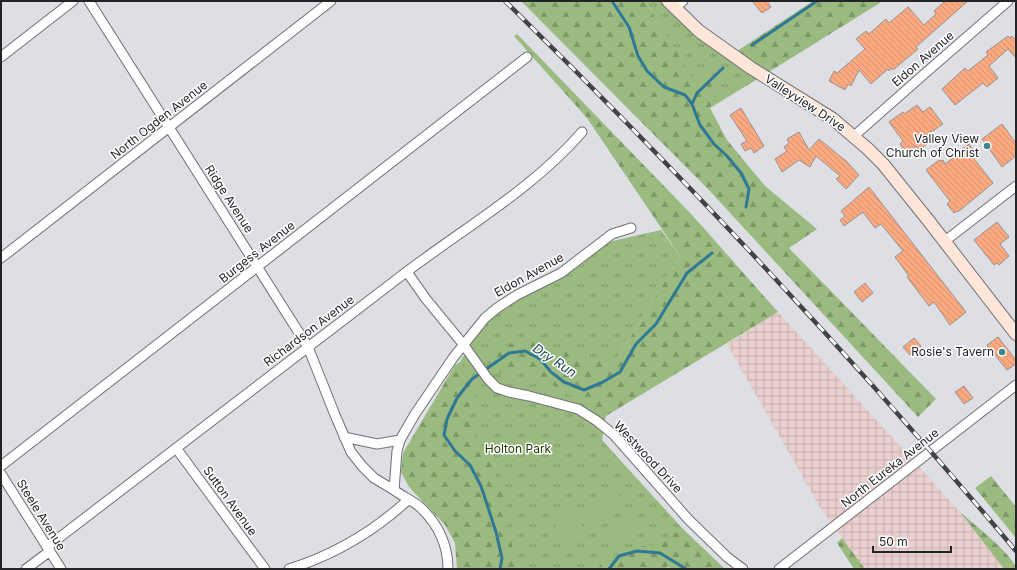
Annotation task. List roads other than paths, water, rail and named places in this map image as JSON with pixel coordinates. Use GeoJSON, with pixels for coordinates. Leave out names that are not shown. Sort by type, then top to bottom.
{"type":"FeatureCollection","features":[{"type":"Feature","properties":{"kind":"street"},"geometry":{"type":"LineString","coordinates":[[1,57],[73,1]]}},
{"type":"Feature","properties":{"kind":"street","name":"Ridge Avenue"},"geometry":{"type":"LineString","coordinates":[[89,1],[308,346],[351,452],[374,478],[394,490]]}},
{"type":"Feature","properties":{"kind":"street","name":"North Ogden Avenue"},"geometry":{"type":"LineString","coordinates":[[1,258],[331,1]]}},
{"type":"Feature","properties":{"kind":"street","name":"Eldon Avenue"},"geometry":{"type":"LineString","coordinates":[[854,136],[1008,1]]}},
{"type":"Feature","properties":{"kind":"street","name":"Valleyview Drive"},"geometry":{"type":"LineString","coordinates":[[675,3],[699,31],[731,55],[833,118],[883,164],[945,241],[1016,334]]}},
{"type":"Feature","properties":{"kind":"street","name":"Burgess Avenue"},"geometry":{"type":"LineString","coordinates":[[1,466],[527,56]]}},
{"type":"Feature","properties":{"kind":"street","name":"Richardson Avenue"},"geometry":{"type":"LineString","coordinates":[[26,569],[48,549],[308,346],[487,214],[555,161],[582,132]]}},
{"type":"Feature","properties":{"kind":"street"},"geometry":{"type":"LineString","coordinates":[[945,241],[1016,186]]}},
{"type":"Feature","properties":{"kind":"street","name":"Eldon Avenue"},"geometry":{"type":"LineString","coordinates":[[394,490],[397,451],[400,440],[415,414],[463,344],[485,318],[517,295],[561,273],[612,234],[631,228]]}},
{"type":"Feature","properties":{"kind":"street","name":"Westwood Drive"},"geometry":{"type":"LineString","coordinates":[[407,272],[488,379],[497,388],[578,409],[597,421],[614,435],[688,519],[727,557],[743,569]]}},
{"type":"Feature","properties":{"kind":"street","name":"North Eureka Avenue"},"geometry":{"type":"LineString","coordinates":[[779,569],[1016,385]]}},
{"type":"Feature","properties":{"kind":"street"},"geometry":{"type":"LineString","coordinates":[[344,437],[377,444],[400,440]]}},
{"type":"Feature","properties":{"kind":"street","name":"Sutton Avenue"},"geometry":{"type":"LineString","coordinates":[[176,448],[265,569]]}},
{"type":"Feature","properties":{"kind":"street","name":"Steele Avenue"},"geometry":{"type":"LineString","coordinates":[[1,474],[61,569]]}},
{"type":"Feature","properties":{"kind":"street"},"geometry":{"type":"LineString","coordinates":[[394,490],[420,507],[438,530],[445,544],[448,558],[448,569]]}},
{"type":"Feature","properties":{"kind":"street"},"geometry":{"type":"LineString","coordinates":[[289,569],[332,553],[355,540],[394,513],[408,500]]}},
{"type":"Feature","properties":{"kind":"waterway"},"geometry":{"type":"LineString","coordinates":[[612,1],[629,27],[638,56],[647,71],[664,87],[685,95],[692,104],[700,125],[714,144],[727,156],[741,173],[749,189],[746,207]]}},
{"type":"Feature","properties":{"kind":"waterway","name":"Dry Run"},"geometry":{"type":"LineString","coordinates":[[752,45],[817,1]]}},
{"type":"Feature","properties":{"kind":"waterway","name":"Dry Run"},"geometry":{"type":"LineString","coordinates":[[692,104],[697,93],[723,68]]}},
{"type":"Feature","properties":{"kind":"waterway","name":"Dry Run"},"geometry":{"type":"LineString","coordinates":[[500,569],[502,558],[496,532],[481,486],[470,465],[455,451],[444,435],[447,419],[457,398],[472,379],[509,353],[525,351],[540,359],[551,372],[564,382],[584,390],[603,382],[620,372],[636,344],[656,324],[687,273],[712,253]]}},
{"type":"Feature","properties":{"kind":"waterway","name":"Dry Run"},"geometry":{"type":"LineString","coordinates":[[609,569],[619,556],[637,551],[660,553],[686,569]]}},
{"type":"Feature","properties":{"kind":"railway"},"geometry":{"type":"LineString","coordinates":[[505,1],[637,134],[767,270],[893,409],[1016,551]]}},
{"type":"Feature","properties":{"kind":"place","name":"Valley View Church of Christ"},"geometry":{"type":"Point","coordinates":[987,146]}},
{"type":"Feature","properties":{"kind":"place","name":"Rosie's Tavern"},"geometry":{"type":"Point","coordinates":[1002,352]}},
{"type":"Feature","properties":{"kind":"park label","name":"Holton Park"},"geometry":{"type":"Point","coordinates":[518,449]}}]}
